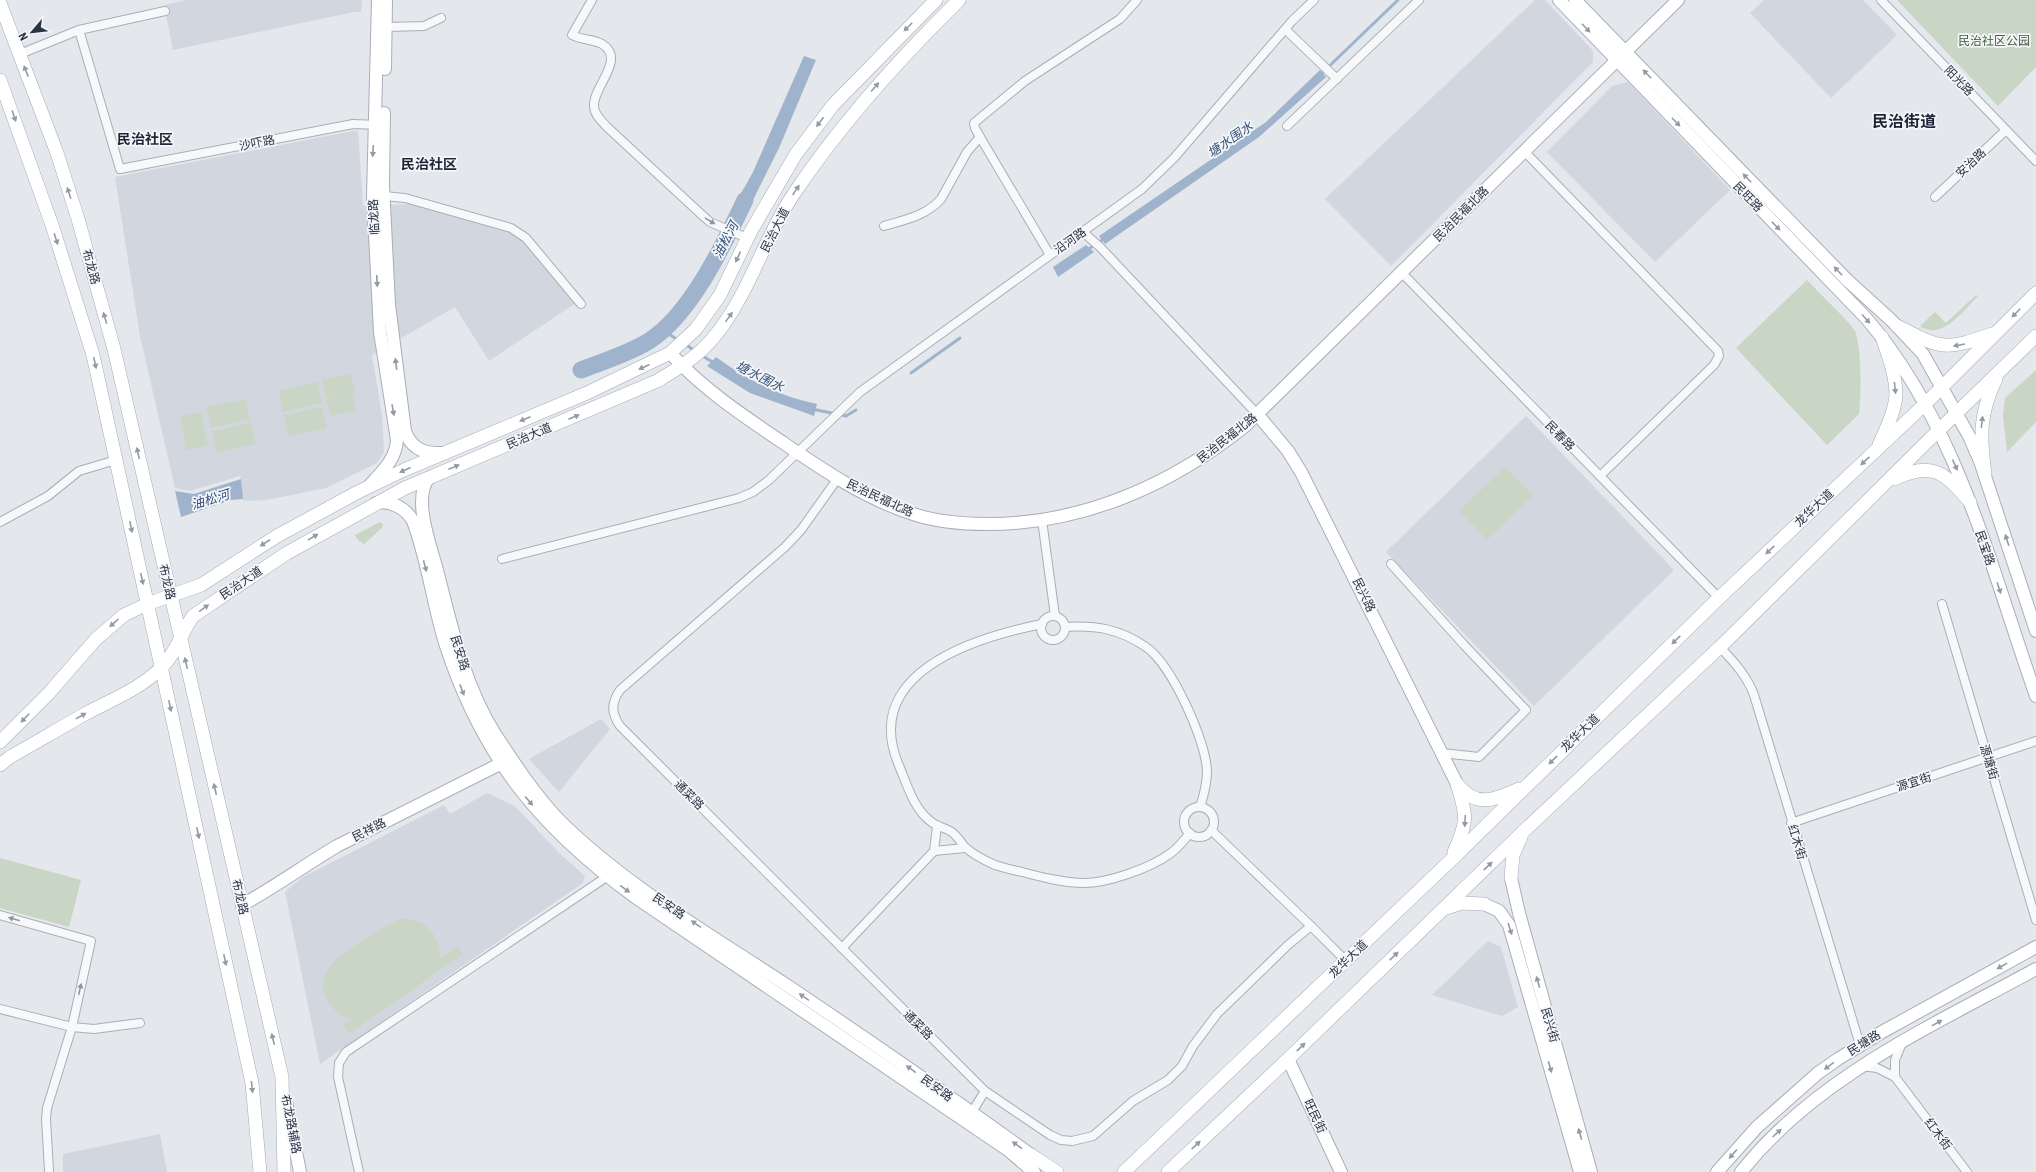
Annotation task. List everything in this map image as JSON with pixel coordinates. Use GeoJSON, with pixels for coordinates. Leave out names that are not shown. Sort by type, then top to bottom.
{"type":"FeatureCollection","features":[{"type":"Feature","properties":{"kind":"main road","name":"临龙路"},"geometry":{"type":"LineString","coordinates":[[378,0],[379,125],[389,305],[401,432]]}},
{"type":"Feature","properties":{"kind":"main road","name":"临龙路"},"geometry":{"type":"LineString","coordinates":[[386,0],[386,27],[379,125],[372,177],[379,321],[401,432]]}},
{"type":"Feature","properties":{"kind":"main road","name":"民治大道"},"geometry":{"type":"LineString","coordinates":[[0,765],[10,757],[83,715],[140,685],[161,668],[172,654],[193,616],[287,553],[375,503],[430,477],[657,381],[693,358],[714,338],[732,313],[778,219],[830,143],[852,114],[886,75],[959,0]]}},
{"type":"Feature","properties":{"kind":"main road","name":"民旺路"},"geometry":{"type":"LineString","coordinates":[[1559,0],[1882,337],[1905,371],[1924,405]]}},
{"type":"Feature","properties":{"kind":"main road","name":"民旺路"},"geometry":{"type":"LineString","coordinates":[[1575,0],[1847,280],[1897,326],[1923,354],[1941,388]]}},
{"type":"Feature","properties":{"kind":"main road","name":"民治民福北路"},"geometry":{"type":"LineString","coordinates":[[674,350],[682,366],[712,393],[855,489],[913,514],[935,520],[962,524],[1011,524],[1042,520],[1118,501],[1166,480],[1210,453],[1258,415],[1678,0]]}},
{"type":"Feature","properties":{"kind":"main road","name":"民治大道"},"geometry":{"type":"LineString","coordinates":[[0,742],[49,693],[96,639],[124,614],[147,604],[171,597],[201,585],[277,536],[367,488],[444,453],[587,393],[658,361],[674,350],[688,337],[720,295],[741,236],[796,154],[833,105],[934,1]]}},
{"type":"Feature","properties":{"kind":"main road","name":"布龙路"},"geometry":{"type":"LineString","coordinates":[[0,3],[57,153],[78,219],[114,349],[282,1077],[284,1172]]}},
{"type":"Feature","properties":{"kind":"main road","name":"布龙路"},"geometry":{"type":"LineString","coordinates":[[0,80],[53,228],[93,355],[252,1083],[260,1172]]}},
{"type":"Feature","properties":{"kind":"main road","name":"龙华大道"},"geometry":{"type":"LineString","coordinates":[[1124,1172],[1450,861],[1718,598],[1924,405],[2036,293]]}},
{"type":"Feature","properties":{"kind":"main road"},"geometry":{"type":"LineString","coordinates":[[1897,326],[1925,340],[1944,347],[1967,343],[1996,333]]}},
{"type":"Feature","properties":{"kind":"main road"},"geometry":{"type":"LineString","coordinates":[[1168,1172],[1288,1059],[1526,829],[1720,647],[2036,336]]}},
{"type":"Feature","properties":{"kind":"main road"},"geometry":{"type":"LineString","coordinates":[[1878,448],[1892,412],[1896,396],[1894,376],[1882,337]]}},
{"type":"Feature","properties":{"kind":"main road"},"geometry":{"type":"LineString","coordinates":[[1985,474],[1981,425],[1987,401],[2001,370]]}},
{"type":"Feature","properties":{"kind":"main road","name":"民宝路"},"geometry":{"type":"LineString","coordinates":[[1941,388],[1969,436],[1985,474],[2036,631]]}},
{"type":"Feature","properties":{"kind":"main road","name":"民宝路"},"geometry":{"type":"LineString","coordinates":[[1924,405],[1960,475],[2036,696]]}},
{"type":"Feature","properties":{"kind":"main road","name":"民兴路"},"geometry":{"type":"LineString","coordinates":[[1258,415],[1288,451],[1301,472],[1457,784]]}},
{"type":"Feature","properties":{"kind":"main road"},"geometry":{"type":"LineString","coordinates":[[401,432],[418,450],[433,454],[444,453]]}},
{"type":"Feature","properties":{"kind":"main road"},"geometry":{"type":"LineString","coordinates":[[367,488],[391,460],[397,448],[401,432]]}},
{"type":"Feature","properties":{"kind":"main road"},"geometry":{"type":"LineString","coordinates":[[1885,483],[1912,472],[1929,470],[1944,475],[1952,481],[1970,502]]}},
{"type":"Feature","properties":{"kind":"main road"},"geometry":{"type":"LineString","coordinates":[[420,527],[423,486],[430,477]]}},
{"type":"Feature","properties":{"kind":"main road"},"geometry":{"type":"LineString","coordinates":[[375,503],[386,502],[399,508],[411,517],[420,527]]}},
{"type":"Feature","properties":{"kind":"main road","name":"民安路"},"geometry":{"type":"LineString","coordinates":[[420,527],[446,645],[470,710],[500,764],[530,802],[551,824],[608,876],[1032,1167],[1053,1172]]}},
{"type":"Feature","properties":{"kind":"main road","name":"民安路"},"geometry":{"type":"LineString","coordinates":[[420,527],[472,689],[494,733],[522,774],[558,818],[594,852],[655,897],[901,1062],[972,1112],[1032,1167]]}},
{"type":"Feature","properties":{"kind":"main road"},"geometry":{"type":"LineString","coordinates":[[2026,597],[2036,590]]}},
{"type":"Feature","properties":{"kind":"main road","name":"民祥路"},"geometry":{"type":"LineString","coordinates":[[242,905],[282,882],[337,846],[500,764]]}},
{"type":"Feature","properties":{"kind":"main road"},"geometry":{"type":"LineString","coordinates":[[1457,784],[1470,796],[1483,800],[1494,800],[1526,786]]}},
{"type":"Feature","properties":{"kind":"main road"},"geometry":{"type":"LineString","coordinates":[[1450,861],[1465,824],[1462,800],[1457,784]]}},
{"type":"Feature","properties":{"kind":"main road"},"geometry":{"type":"LineString","coordinates":[[1511,878],[1517,843],[1526,829]]}},
{"type":"Feature","properties":{"kind":"main road","name":"民兴街"},"geometry":{"type":"LineString","coordinates":[[1511,878],[1518,913],[1591,1172]]}},
{"type":"Feature","properties":{"kind":"main road"},"geometry":{"type":"LineString","coordinates":[[1440,912],[1455,905],[1469,903],[1484,904]]}},
{"type":"Feature","properties":{"kind":"main road","name":"民兴街"},"geometry":{"type":"LineString","coordinates":[[1484,904],[1500,911],[1509,925],[1580,1172]]}},
{"type":"Feature","properties":{"kind":"main road","name":"民塘路"},"geometry":{"type":"LineString","coordinates":[[1717,1172],[1757,1127],[1818,1073],[1860,1045],[2036,948]]}},
{"type":"Feature","properties":{"kind":"main road","name":"民塘路"},"geometry":{"type":"LineString","coordinates":[[1741,1172],[1775,1134],[1860,1066],[2036,969]]}},
{"type":"Feature","properties":{"kind":"main road","name":"旺民街"},"geometry":{"type":"LineString","coordinates":[[1288,1059],[1341,1172]]}},
{"type":"Feature","properties":{"kind":"main road","name":"布龙路辅路"},"geometry":{"type":"LineString","coordinates":[[282,1077],[300,1172]]}},
{"type":"Feature","properties":{"kind":"main road"},"geometry":{"type":"LineString","coordinates":[[1116,1172],[1135,1163]]}},
{"type":"Feature","properties":{"kind":"main road"},"geometry":{"type":"LineString","coordinates":[[1032,1167],[1057,1172]]}},
{"type":"Feature","properties":{"kind":"street"},"geometry":{"type":"LineString","coordinates":[[592,0],[572,36],[602,44],[609,52],[611,57],[609,68],[594,100],[594,107],[597,115],[607,128],[698,212],[710,222],[741,236]]}},
{"type":"Feature","properties":{"kind":"street"},"geometry":{"type":"LineString","coordinates":[[1050,255],[974,126],[976,121],[1042,69],[1120,19],[1137,0]]}},
{"type":"Feature","properties":{"kind":"street","name":"沿河路"},"geometry":{"type":"LineString","coordinates":[[502,558],[739,498],[753,492],[769,480],[845,405],[876,380],[1050,255],[1085,234],[1156,176],[1314,0]]}},
{"type":"Feature","properties":{"kind":"street"},"geometry":{"type":"LineString","coordinates":[[1287,126],[1334,76],[1419,0]]}},
{"type":"Feature","properties":{"kind":"street","name":"阳光路"},"geometry":{"type":"LineString","coordinates":[[1882,0],[2036,161]]}},
{"type":"Feature","properties":{"kind":"street"},"geometry":{"type":"LineString","coordinates":[[20,54],[79,30],[165,11]]}},
{"type":"Feature","properties":{"kind":"street"},"geometry":{"type":"LineString","coordinates":[[386,27],[424,26],[441,18]]}},
{"type":"Feature","properties":{"kind":"street","name":"沙吓路"},"geometry":{"type":"LineString","coordinates":[[79,30],[120,169],[353,124],[379,125]]}},
{"type":"Feature","properties":{"kind":"street"},"geometry":{"type":"LineString","coordinates":[[1286,30],[1334,76]]}},
{"type":"Feature","properties":{"kind":"street","name":"安治路"},"geometry":{"type":"LineString","coordinates":[[1935,197],[2006,130]]}},
{"type":"Feature","properties":{"kind":"street"},"geometry":{"type":"LineString","coordinates":[[884,226],[918,215],[935,206],[941,200],[967,152],[980,137]]}},
{"type":"Feature","properties":{"kind":"street"},"geometry":{"type":"LineString","coordinates":[[1524,151],[1718,351],[1719,356],[1714,365],[1600,476]]}},
{"type":"Feature","properties":{"kind":"street"},"geometry":{"type":"LineString","coordinates":[[384,196],[406,198],[511,228],[526,238],[581,304]]}},
{"type":"Feature","properties":{"kind":"street"},"geometry":{"type":"LineString","coordinates":[[1085,234],[1101,248],[1258,415]]}},
{"type":"Feature","properties":{"kind":"street","name":"民春路"},"geometry":{"type":"LineString","coordinates":[[1402,274],[1718,598]]}},
{"type":"Feature","properties":{"kind":"street"},"geometry":{"type":"LineString","coordinates":[[0,522],[48,496],[79,471],[116,460]]}},
{"type":"Feature","properties":{"kind":"street","name":"通菜路"},"geometry":{"type":"LineString","coordinates":[[838,478],[793,538],[620,690],[614,699],[612,708],[615,718],[620,726],[985,1091],[1050,1135],[1061,1140],[1072,1141],[1093,1136],[1133,1101],[1158,1088],[1176,1073],[1217,1014],[1288,945],[1311,926]]}},
{"type":"Feature","properties":{"kind":"street"},"geometry":{"type":"LineString","coordinates":[[1042,520],[1055,616]]}},
{"type":"Feature","properties":{"kind":"street"},"geometry":{"type":"LineString","coordinates":[[1391,564],[1465,646],[1526,710],[1479,757],[1442,753]]}},
{"type":"Feature","properties":{"kind":"street","name":"源塘街"},"geometry":{"type":"LineString","coordinates":[[1942,604],[2036,920]]}},
{"type":"Feature","properties":{"kind":"street"},"geometry":{"type":"LineString","coordinates":[[1042,624],[1042,634],[1052,640],[1062,637],[1065,627],[1062,619],[1055,616],[1048,617],[1042,624],[998,634],[949,654],[930,665],[908,685],[897,700],[891,717],[890,734],[896,760],[914,801],[927,819],[937,826],[950,831],[966,848],[995,865],[1050,880],[1083,883],[1124,876],[1155,864],[1173,852],[1190,833]]}},
{"type":"Feature","properties":{"kind":"street"},"geometry":{"type":"LineString","coordinates":[[1065,627],[1090,626],[1121,633],[1147,648],[1160,661],[1178,689],[1202,745],[1207,770],[1206,787],[1200,807]]}},
{"type":"Feature","properties":{"kind":"street","name":"红木街"},"geometry":{"type":"LineString","coordinates":[[1720,647],[1749,682],[1860,1045]]}},
{"type":"Feature","properties":{"kind":"street","name":"源宜街"},"geometry":{"type":"LineString","coordinates":[[1791,822],[2036,742]]}},
{"type":"Feature","properties":{"kind":"street"},"geometry":{"type":"LineString","coordinates":[[1200,807],[1212,814],[1214,823],[1208,834],[1199,837],[1190,833],[1186,827],[1185,819],[1191,810],[1200,807]]}},
{"type":"Feature","properties":{"kind":"street"},"geometry":{"type":"LineString","coordinates":[[842,948],[934,851],[937,826]]}},
{"type":"Feature","properties":{"kind":"street"},"geometry":{"type":"LineString","coordinates":[[1211,830],[1346,961]]}},
{"type":"Feature","properties":{"kind":"street"},"geometry":{"type":"LineString","coordinates":[[934,851],[966,848]]}},
{"type":"Feature","properties":{"kind":"street"},"geometry":{"type":"LineString","coordinates":[[359,1172],[338,1077],[339,1063],[346,1052],[608,876]]}},
{"type":"Feature","properties":{"kind":"street"},"geometry":{"type":"LineString","coordinates":[[0,915],[91,940],[72,1027],[47,1108],[46,1119],[49,1172]]}},
{"type":"Feature","properties":{"kind":"street"},"geometry":{"type":"LineString","coordinates":[[0,1009],[72,1027],[104,1029],[140,1023]]}},
{"type":"Feature","properties":{"kind":"street"},"geometry":{"type":"LineString","coordinates":[[1895,1077],[1895,1060],[1897,1051],[1902,1042]]}},
{"type":"Feature","properties":{"kind":"street","name":"红木街"},"geometry":{"type":"LineString","coordinates":[[1860,1066],[1877,1068],[1895,1077],[1967,1172]]}},
{"type":"Feature","properties":{"kind":"street"},"geometry":{"type":"LineString","coordinates":[[972,1112],[985,1091]]}},
{"type":"Feature","properties":{"kind":"shaded area"},"geometry":{"type":"Polygon","coordinates":[[[187,0],[362,0],[361,12],[354,12],[173,50],[164,5],[187,0]]]}},
{"type":"Feature","properties":{"kind":"shaded area"},"geometry":{"type":"Polygon","coordinates":[[[1535,0],[1545,0],[1593,51],[1593,62],[1391,266],[1325,199],[1535,0]]]}},
{"type":"Feature","properties":{"kind":"shaded area"},"geometry":{"type":"Polygon","coordinates":[[[1764,0],[1863,0],[1897,35],[1831,98],[1750,13],[1764,0]]]}},
{"type":"Feature","properties":{"kind":"shaded area"},"geometry":{"type":"Polygon","coordinates":[[[1628,82],[1730,190],[1655,262],[1547,152],[1612,86],[1628,82]]]}},
{"type":"Feature","properties":{"kind":"shaded area"},"geometry":{"type":"Polygon","coordinates":[[[358,131],[363,206],[410,204],[511,233],[524,242],[576,303],[489,361],[455,307],[372,355],[382,415],[384,452],[377,463],[326,488],[267,500],[243,501],[240,476],[190,491],[175,488],[140,336],[115,177],[358,131]]]}},
{"type":"Feature","properties":{"kind":"shaded area"},"geometry":{"type":"Polygon","coordinates":[[[1526,416],[1674,570],[1534,706],[1386,552],[1526,416]]]}},
{"type":"Feature","properties":{"kind":"shaded area"},"geometry":{"type":"Polygon","coordinates":[[[601,719],[610,729],[559,792],[529,759],[601,719]]]}},
{"type":"Feature","properties":{"kind":"shaded area"},"geometry":{"type":"Polygon","coordinates":[[[487,793],[515,806],[558,852],[585,876],[583,883],[320,1064],[285,892],[303,877],[444,805],[450,814],[487,793]]]}},
{"type":"Feature","properties":{"kind":"shaded area"},"geometry":{"type":"Polygon","coordinates":[[[1488,941],[1501,947],[1518,1007],[1502,1016],[1432,995],[1488,941]]]}},
{"type":"Feature","properties":{"kind":"shaded area"},"geometry":{"type":"Polygon","coordinates":[[[160,1134],[167,1172],[63,1172],[63,1154],[160,1134]]]}},
{"type":"Feature","properties":{"kind":"green space","name":"民治社区公园"},"geometry":{"type":"Polygon","coordinates":[[[1897,0],[2036,0],[2036,67],[1998,106],[1897,0]]]}},
{"type":"Feature","properties":{"kind":"green space"},"geometry":{"type":"Polygon","coordinates":[[[1807,280],[1852,327],[1855,331],[1859,348],[1859,414],[1827,445],[1736,348],[1807,280]]]}},
{"type":"Feature","properties":{"kind":"green space"},"geometry":{"type":"Polygon","coordinates":[[[1976,295],[1978,296],[1959,316],[1944,327],[1936,330],[1928,330],[1920,326],[1935,312],[1946,323],[1976,295]]]}},
{"type":"Feature","properties":{"kind":"green space"},"geometry":{"type":"Polygon","coordinates":[[[2036,370],[2036,422],[2007,452],[2003,415],[2005,398],[2036,370]]]}},
{"type":"Feature","properties":{"kind":"green space"},"geometry":{"type":"Polygon","coordinates":[[[351,374],[355,393],[326,399],[322,380],[351,374]]]}},
{"type":"Feature","properties":{"kind":"green space"},"geometry":{"type":"Polygon","coordinates":[[[317,382],[322,403],[283,412],[279,391],[317,382]]]}},
{"type":"Feature","properties":{"kind":"green space"},"geometry":{"type":"Polygon","coordinates":[[[352,394],[356,410],[330,416],[326,400],[352,394]]]}},
{"type":"Feature","properties":{"kind":"green space"},"geometry":{"type":"Polygon","coordinates":[[[245,399],[250,419],[211,428],[207,407],[245,399]]]}},
{"type":"Feature","properties":{"kind":"green space"},"geometry":{"type":"Polygon","coordinates":[[[322,407],[327,428],[288,436],[284,415],[322,407]]]}},
{"type":"Feature","properties":{"kind":"green space"},"geometry":{"type":"Polygon","coordinates":[[[201,412],[208,445],[187,450],[180,416],[201,412]]]}},
{"type":"Feature","properties":{"kind":"green space"},"geometry":{"type":"Polygon","coordinates":[[[251,423],[256,444],[217,452],[212,431],[251,423]]]}},
{"type":"Feature","properties":{"kind":"green space"},"geometry":{"type":"Polygon","coordinates":[[[1505,467],[1533,495],[1487,540],[1459,511],[1505,467]]]}},
{"type":"Feature","properties":{"kind":"green space"},"geometry":{"type":"Polygon","coordinates":[[[380,522],[383,524],[382,528],[364,544],[358,540],[355,535],[380,522]]]}},
{"type":"Feature","properties":{"kind":"green space"},"geometry":{"type":"Polygon","coordinates":[[[0,858],[81,880],[69,927],[0,908],[0,858]]]}},
{"type":"Feature","properties":{"kind":"green space"},"geometry":{"type":"Polygon","coordinates":[[[404,918],[420,922],[431,930],[437,942],[440,958],[458,946],[463,954],[349,1034],[343,1026],[352,1019],[342,1016],[337,1012],[325,996],[323,983],[326,973],[333,963],[363,940],[404,918]]]}},
{"type":"Feature","properties":{"kind":"water"},"geometry":{"type":"Polygon","coordinates":[[[804,56],[816,60],[779,148],[741,224],[732,219],[730,213],[753,172],[804,56]]]}},
{"type":"Feature","properties":{"kind":"water"},"geometry":{"type":"Polygon","coordinates":[[[1320,70],[1326,77],[1259,137],[1105,244],[1099,236],[1266,122],[1320,70]]]}},
{"type":"Feature","properties":{"kind":"water"},"geometry":{"type":"Polygon","coordinates":[[[721,236],[730,243],[699,297],[688,289],[708,262],[721,236]]]}},
{"type":"Feature","properties":{"kind":"water"},"geometry":{"type":"Polygon","coordinates":[[[1086,245],[1094,252],[1058,277],[1053,267],[1086,245]]]}},
{"type":"Feature","properties":{"kind":"water"},"geometry":{"type":"Polygon","coordinates":[[[678,304],[689,311],[673,328],[648,348],[642,336],[663,323],[678,304]]]}},
{"type":"Feature","properties":{"kind":"water"},"geometry":{"type":"Polygon","coordinates":[[[625,345],[631,357],[584,375],[579,365],[610,353],[625,345]]]}},
{"type":"Feature","properties":{"kind":"water"},"geometry":{"type":"Polygon","coordinates":[[[716,357],[740,373],[764,386],[790,397],[817,404],[814,416],[750,393],[707,366],[716,357]]]}},
{"type":"Feature","properties":{"kind":"water"},"geometry":{"type":"Polygon","coordinates":[[[241,479],[243,499],[231,500],[181,517],[175,491],[194,494],[241,479]]]}},
{"type":"Feature","properties":{"kind":"waterway","name":"塘水围水"},"geometry":{"type":"LineString","coordinates":[[1320,75],[1398,0]]}},
{"type":"Feature","properties":{"kind":"waterway","name":"油松河"},"geometry":{"type":"LineString","coordinates":[[581,370],[633,350],[649,341],[679,314],[705,277],[745,200]]}},
{"type":"Feature","properties":{"kind":"waterway","name":"塘水围水"},"geometry":{"type":"LineString","coordinates":[[1087,250],[1105,238]]}},
{"type":"Feature","properties":{"kind":"waterway","name":"塘水围水"},"geometry":{"type":"LineString","coordinates":[[664,331],[678,340]]}},
{"type":"Feature","properties":{"kind":"waterway","name":"塘水围水"},"geometry":{"type":"LineString","coordinates":[[911,373],[960,338]]}},
{"type":"Feature","properties":{"kind":"waterway","name":"塘水围水"},"geometry":{"type":"LineString","coordinates":[[685,344],[695,351]]}},
{"type":"Feature","properties":{"kind":"waterway","name":"塘水围水"},"geometry":{"type":"LineString","coordinates":[[701,355],[714,363]]}},
{"type":"Feature","properties":{"kind":"waterway","name":"塘水围水"},"geometry":{"type":"LineString","coordinates":[[812,409],[846,416],[856,410]]}},
{"type":"Feature","properties":{"kind":"district","name":"民治街道"},"geometry":{"type":"Point","coordinates":[1904,121]}},
{"type":"Feature","properties":{"kind":"district","name":"民治社区"},"geometry":{"type":"Point","coordinates":[145,139]}},
{"type":"Feature","properties":{"kind":"district","name":"民治社区"},"geometry":{"type":"Point","coordinates":[429,164]}}]}
